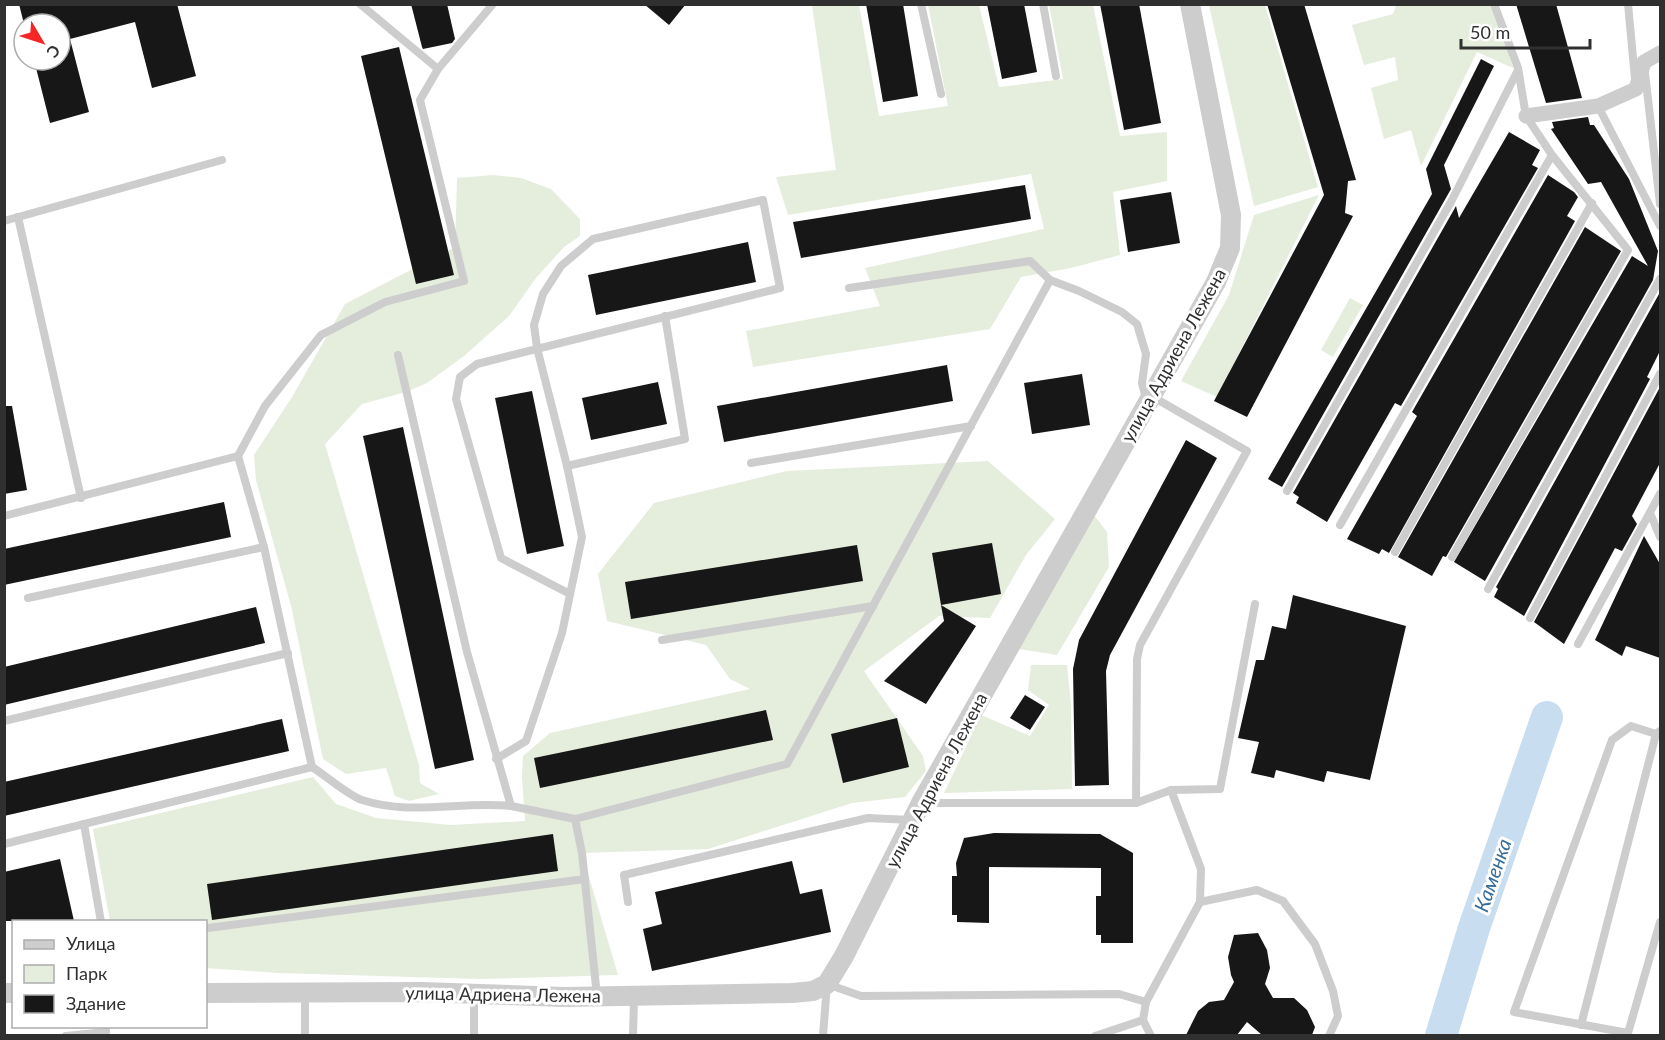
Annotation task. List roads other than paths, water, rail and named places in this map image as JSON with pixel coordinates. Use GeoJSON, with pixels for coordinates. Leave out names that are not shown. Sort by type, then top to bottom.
{"type":"FeatureCollection","features":[{"type":"Feature","properties":{"kind":"street","name":"улица Адриена Лежена"},"geometry":{"type":"LineString","coordinates":[[207,993],[421,992],[597,996],[792,993],[813,991],[827,984],[844,956],[917,812],[1216,282],[1230,248],[1231,216],[1190,4]]}},
{"type":"Feature","properties":{"kind":"street"},"geometry":{"type":"LineString","coordinates":[[1526,116],[1599,106],[1636,89],[1644,62],[1660,53]]}},
{"type":"Feature","properties":{"kind":"lane"},"geometry":{"type":"LineString","coordinates":[[360,4],[438,69]]}},
{"type":"Feature","properties":{"kind":"lane"},"geometry":{"type":"LineString","coordinates":[[494,4],[438,69],[420,100],[464,281],[385,302],[321,335],[265,406],[238,456],[264,547],[312,767],[361,800],[415,809],[511,806],[575,819],[787,764],[1050,280]]}},
{"type":"Feature","properties":{"kind":"lane"},"geometry":{"type":"LineString","coordinates":[[921,4],[941,94]]}},
{"type":"Feature","properties":{"kind":"lane"},"geometry":{"type":"LineString","coordinates":[[1043,4],[1056,76]]}},
{"type":"Feature","properties":{"kind":"lane"},"geometry":{"type":"LineString","coordinates":[[1452,557],[1628,250],[1552,155],[1526,116],[1518,68],[1494,4]]}},
{"type":"Feature","properties":{"kind":"lane"},"geometry":{"type":"LineString","coordinates":[[1628,4],[1636,89]]}},
{"type":"Feature","properties":{"kind":"lane"},"geometry":{"type":"LineString","coordinates":[[1644,62],[1660,204]]}},
{"type":"Feature","properties":{"kind":"lane"},"geometry":{"type":"LineString","coordinates":[[1287,491],[1452,200],[1518,68]]}},
{"type":"Feature","properties":{"kind":"lane"},"geometry":{"type":"LineString","coordinates":[[1599,106],[1660,226]]}},
{"type":"Feature","properties":{"kind":"lane"},"geometry":{"type":"LineString","coordinates":[[1340,525],[1552,155]]}},
{"type":"Feature","properties":{"kind":"lane"},"geometry":{"type":"LineString","coordinates":[[4,221],[222,160]]}},
{"type":"Feature","properties":{"kind":"lane"},"geometry":{"type":"LineString","coordinates":[[496,759],[526,741],[562,633],[582,537],[567,466],[537,348],[534,326],[543,294],[561,266],[593,239],[763,200],[780,288],[537,348],[477,364],[460,377],[456,399],[501,558],[570,594]]}},
{"type":"Feature","properties":{"kind":"lane"},"geometry":{"type":"LineString","coordinates":[[1395,552],[1592,203]]}},
{"type":"Feature","properties":{"kind":"lane"},"geometry":{"type":"LineString","coordinates":[[18,217],[81,498]]}},
{"type":"Feature","properties":{"kind":"lane"},"geometry":{"type":"LineString","coordinates":[[849,288],[1030,261],[1050,280],[1101,301],[1122,312],[1137,324],[1146,354],[1142,383],[1149,400],[1248,451],[1140,645],[1137,659],[1136,803]]}},
{"type":"Feature","properties":{"kind":"lane"},"geometry":{"type":"LineString","coordinates":[[1488,588],[1660,279]]}},
{"type":"Feature","properties":{"kind":"lane"},"geometry":{"type":"LineString","coordinates":[[567,466],[685,439],[665,316]]}},
{"type":"Feature","properties":{"kind":"lane"},"geometry":{"type":"LineString","coordinates":[[398,355],[467,652],[511,806]]}},
{"type":"Feature","properties":{"kind":"lane"},"geometry":{"type":"LineString","coordinates":[[1530,618],[1660,374]]}},
{"type":"Feature","properties":{"kind":"lane"},"geometry":{"type":"LineString","coordinates":[[751,463],[971,426]]}},
{"type":"Feature","properties":{"kind":"lane"},"geometry":{"type":"LineString","coordinates":[[4,516],[238,456]]}},
{"type":"Feature","properties":{"kind":"lane"},"geometry":{"type":"LineString","coordinates":[[1578,644],[1660,494]]}},
{"type":"Feature","properties":{"kind":"lane"},"geometry":{"type":"LineString","coordinates":[[1650,513],[1660,537]]}},
{"type":"Feature","properties":{"kind":"lane"},"geometry":{"type":"LineString","coordinates":[[28,598],[264,547]]}},
{"type":"Feature","properties":{"kind":"lane"},"geometry":{"type":"LineString","coordinates":[[628,903],[624,875],[868,818],[917,812],[1136,803],[1171,790],[1220,789],[1255,604]]}},
{"type":"Feature","properties":{"kind":"lane"},"geometry":{"type":"LineString","coordinates":[[662,640],[873,606]]}},
{"type":"Feature","properties":{"kind":"lane"},"geometry":{"type":"LineString","coordinates":[[4,721],[288,653]]}},
{"type":"Feature","properties":{"kind":"lane"},"geometry":{"type":"LineString","coordinates":[[1581,1026],[1638,799],[1658,733],[1631,726],[1612,740],[1514,1012],[1581,1026],[1628,1033],[1660,922]]}},
{"type":"Feature","properties":{"kind":"lane"},"geometry":{"type":"LineString","coordinates":[[4,844],[312,767]]}},
{"type":"Feature","properties":{"kind":"lane"},"geometry":{"type":"LineString","coordinates":[[1151,1035],[1143,1020],[1146,1002],[1200,902],[1201,869],[1171,790]]}},
{"type":"Feature","properties":{"kind":"lane"},"geometry":{"type":"LineString","coordinates":[[575,819],[585,879],[597,996]]}},
{"type":"Feature","properties":{"kind":"lane"},"geometry":{"type":"LineString","coordinates":[[84,824],[101,920]]}},
{"type":"Feature","properties":{"kind":"lane"},"geometry":{"type":"LineString","coordinates":[[208,928],[585,879]]}},
{"type":"Feature","properties":{"kind":"lane"},"geometry":{"type":"LineString","coordinates":[[1200,902],[1257,890],[1284,901],[1315,944],[1334,991],[1338,1016],[1329,1035]]}},
{"type":"Feature","properties":{"kind":"lane"},"geometry":{"type":"LineString","coordinates":[[823,1035],[827,984],[861,996],[1119,994],[1146,1002]]}},
{"type":"Feature","properties":{"kind":"lane"},"geometry":{"type":"LineString","coordinates":[[305,993],[305,1035]]}},
{"type":"Feature","properties":{"kind":"lane"},"geometry":{"type":"LineString","coordinates":[[474,994],[474,1035]]}},
{"type":"Feature","properties":{"kind":"lane"},"geometry":{"type":"LineString","coordinates":[[633,1035],[634,995]]}},
{"type":"Feature","properties":{"kind":"lane"},"geometry":{"type":"LineString","coordinates":[[1095,1035],[1143,1020]]}},
{"type":"Feature","properties":{"kind":"lane"},"geometry":{"type":"LineString","coordinates":[[66,1035],[106,1032],[106,1028]]}},
{"type":"Feature","properties":{"kind":"waterway","name":"Каменка"},"geometry":{"type":"LineString","coordinates":[[1441,1036],[1474,928],[1547,717]]}}]}
